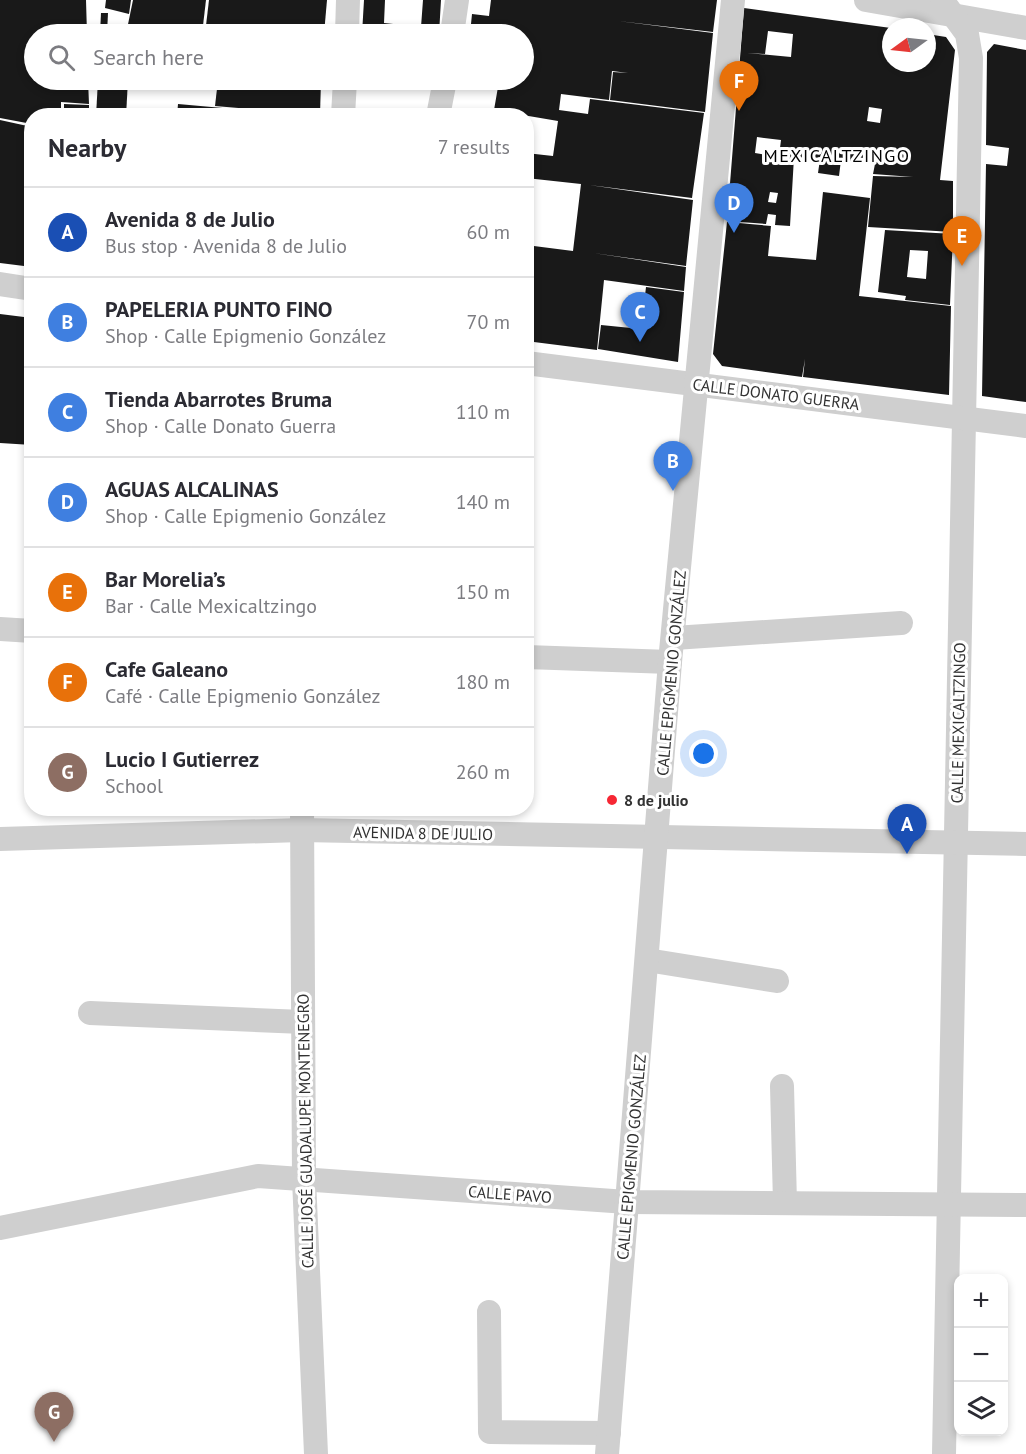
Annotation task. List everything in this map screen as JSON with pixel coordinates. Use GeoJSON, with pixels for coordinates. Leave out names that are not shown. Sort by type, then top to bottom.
{"type":"FeatureCollection","features":[{"type":"Feature","properties":{"kind":"street"},"geometry":{"type":"LineString","coordinates":[[347,24],[348,0]]}},
{"type":"Feature","properties":{"kind":"street"},"geometry":{"type":"LineString","coordinates":[[454,24],[458,0]]}},
{"type":"Feature","properties":{"kind":"street","name":"CALLE EPIGMENIO GONZÁLEZ"},"geometry":{"type":"LineString","coordinates":[[608,1444],[670,662],[733,0]]}},
{"type":"Feature","properties":{"kind":"street"},"geometry":{"type":"LineString","coordinates":[[866,0],[948,7],[1026,28]]}},
{"type":"Feature","properties":{"kind":"street","name":"CALLE MEXICALTZINGO"},"geometry":{"type":"LineString","coordinates":[[944,1454],[947,1204],[971,58],[967,34],[948,7]]}},
{"type":"Feature","properties":{"kind":"street"},"geometry":{"type":"LineString","coordinates":[[343,108],[344,90]]}},
{"type":"Feature","properties":{"kind":"street"},"geometry":{"type":"LineString","coordinates":[[440,108],[443,90]]}},
{"type":"Feature","properties":{"kind":"street"},"geometry":{"type":"LineString","coordinates":[[0,284],[24,288]]}},
{"type":"Feature","properties":{"kind":"street","name":"CALLE DONATO GUERRA"},"geometry":{"type":"LineString","coordinates":[[534,364],[1026,426]]}},
{"type":"Feature","properties":{"kind":"street"},"geometry":{"type":"LineString","coordinates":[[674,638],[901,623]]}},
{"type":"Feature","properties":{"kind":"street"},"geometry":{"type":"LineString","coordinates":[[0,629],[24,630]]}},
{"type":"Feature","properties":{"kind":"street"},"geometry":{"type":"LineString","coordinates":[[534,657],[670,662]]}},
{"type":"Feature","properties":{"kind":"street","name":"AVENIDA 8 DE JULIO"},"geometry":{"type":"LineString","coordinates":[[0,839],[302,819],[656,838],[1026,844]]}},
{"type":"Feature","properties":{"kind":"street","name":"CALLE JOSÉ GUADALUPE MONTENEGRO"},"geometry":{"type":"LineString","coordinates":[[302,819],[304,1179],[316,1454]]}},
{"type":"Feature","properties":{"kind":"street"},"geometry":{"type":"LineString","coordinates":[[647,960],[777,981]]}},
{"type":"Feature","properties":{"kind":"street"},"geometry":{"type":"LineString","coordinates":[[90,1013],[303,1022]]}},
{"type":"Feature","properties":{"kind":"street"},"geometry":{"type":"LineString","coordinates":[[782,1086],[785,1203]]}},
{"type":"Feature","properties":{"kind":"street","name":"CALLE PAVO"},"geometry":{"type":"LineString","coordinates":[[0,1228],[258,1176],[627,1202],[1026,1205]]}},
{"type":"Feature","properties":{"kind":"street"},"geometry":{"type":"LineString","coordinates":[[489,1312],[490,1431],[608,1444]]}},
{"type":"Feature","properties":{"kind":"building"},"geometry":{"type":"Polygon","coordinates":[[[0,0],[86,0],[87,24],[24,24],[24,90],[88,90],[89,104],[61,102],[61,108],[24,108],[24,122],[0,118],[0,0]]]}},
{"type":"Feature","properties":{"kind":"building"},"geometry":{"type":"Polygon","coordinates":[[[106,0],[131,0],[129,14],[105,8],[106,0]]]}},
{"type":"Feature","properties":{"kind":"building"},"geometry":{"type":"Polygon","coordinates":[[[133,0],[206,0],[203,24],[128,24],[133,0]]]}},
{"type":"Feature","properties":{"kind":"building"},"geometry":{"type":"Polygon","coordinates":[[[209,0],[327,0],[325,24],[206,24],[209,0]]]}},
{"type":"Feature","properties":{"kind":"building"},"geometry":{"type":"Polygon","coordinates":[[[364,0],[385,0],[384,23],[393,24],[363,24],[364,0]]]}},
{"type":"Feature","properties":{"kind":"building"},"geometry":{"type":"Polygon","coordinates":[[[423,0],[441,0],[440,24],[421,24],[423,0]]]}},
{"type":"Feature","properties":{"kind":"building"},"geometry":{"type":"Polygon","coordinates":[[[491,0],[717,0],[713,32],[618,21],[713,33],[705,112],[610,100],[613,72],[628,73],[612,71],[609,100],[561,94],[559,110],[588,114],[590,99],[704,113],[692,198],[589,185],[693,200],[686,266],[593,253],[686,267],[684,291],[604,280],[597,350],[534,342],[534,246],[573,251],[581,184],[534,179],[534,154],[553,156],[558,121],[534,117],[534,108],[494,108],[497,90],[534,90],[534,24],[471,24],[472,14],[489,16],[491,0]]]}},
{"type":"Feature","properties":{"kind":"building"},"geometry":{"type":"Polygon","coordinates":[[[744,8],[882,27],[882,72],[936,72],[936,35],[946,37],[955,50],[940,180],[953,181],[953,232],[868,227],[873,176],[913,177],[873,174],[875,164],[841,160],[839,176],[818,173],[820,159],[794,157],[790,226],[775,225],[776,215],[768,214],[766,224],[727,221],[744,8]],[[768,31],[765,54],[747,53],[791,57],[793,34],[768,31]],[[869,107],[867,121],[880,123],[882,109],[869,107]],[[757,137],[755,153],[774,156],[776,148],[780,148],[781,140],[757,137]],[[770,192],[768,202],[776,203],[778,193],[770,192]]]}},
{"type":"Feature","properties":{"kind":"building"},"geometry":{"type":"Polygon","coordinates":[[[101,13],[108,13],[107,24],[100,24],[101,13]]]}},
{"type":"Feature","properties":{"kind":"building"},"geometry":{"type":"Polygon","coordinates":[[[994,44],[1026,50],[1026,402],[982,396],[986,164],[1007,166],[1009,148],[986,145],[987,52],[994,44]]]}},
{"type":"Feature","properties":{"kind":"building"},"geometry":{"type":"Polygon","coordinates":[[[97,90],[127,90],[126,108],[96,108],[97,90]]]}},
{"type":"Feature","properties":{"kind":"building"},"geometry":{"type":"Polygon","coordinates":[[[217,90],[321,90],[320,108],[215,106],[217,90]]]}},
{"type":"Feature","properties":{"kind":"building"},"geometry":{"type":"Polygon","coordinates":[[[64,104],[89,105],[89,108],[64,108],[64,104]]]}},
{"type":"Feature","properties":{"kind":"building"},"geometry":{"type":"Polygon","coordinates":[[[178,104],[223,108],[178,108],[178,104]]]}},
{"type":"Feature","properties":{"kind":"building"},"geometry":{"type":"Polygon","coordinates":[[[0,120],[24,125],[24,266],[0,263],[0,120]]]}},
{"type":"Feature","properties":{"kind":"building"},"geometry":{"type":"Polygon","coordinates":[[[823,192],[870,198],[859,296],[951,306],[949,395],[803,377],[805,359],[802,377],[722,366],[713,354],[727,222],[771,226],[768,256],[816,260],[823,192]]]}},
{"type":"Feature","properties":{"kind":"building"},"geometry":{"type":"Polygon","coordinates":[[[885,230],[953,234],[950,305],[905,300],[906,296],[878,292],[885,230]],[[910,250],[907,277],[926,279],[928,251],[910,250]]]}},
{"type":"Feature","properties":{"kind":"building"},"geometry":{"type":"Polygon","coordinates":[[[646,287],[684,292],[678,362],[598,349],[601,325],[641,329],[646,287]]]}},
{"type":"Feature","properties":{"kind":"building"},"geometry":{"type":"Polygon","coordinates":[[[0,314],[24,317],[24,444],[0,443],[0,314]]]}},
{"type":"Feature","properties":{"kind":"place","name":"Cafe Galeano"},"geometry":{"type":"Point","coordinates":[739,111]}},
{"type":"Feature","properties":{"kind":"place","name":"AGUAS ALCALINAS"},"geometry":{"type":"Point","coordinates":[734,233]}},
{"type":"Feature","properties":{"kind":"place","name":"Bar Morelia’s"},"geometry":{"type":"Point","coordinates":[962,266]}},
{"type":"Feature","properties":{"kind":"place","name":"Tienda Abarrotes Bruma"},"geometry":{"type":"Point","coordinates":[640,342]}},
{"type":"Feature","properties":{"kind":"place","name":"PAPELERIA PUNTO FINO"},"geometry":{"type":"Point","coordinates":[673,491]}},
{"type":"Feature","properties":{"kind":"place","name":"8 de julio"},"geometry":{"type":"Point","coordinates":[612,800]}},
{"type":"Feature","properties":{"kind":"place","name":"Avenida 8 de Julio"},"geometry":{"type":"Point","coordinates":[907,854]}},
{"type":"Feature","properties":{"kind":"place","name":"Lucio I Gutierrez"},"geometry":{"type":"Point","coordinates":[54,1442]}},
{"type":"Feature","properties":{"kind":"district","name":"MEXICALTZINGO"},"geometry":{"type":"Point","coordinates":[837,155]}}]}
